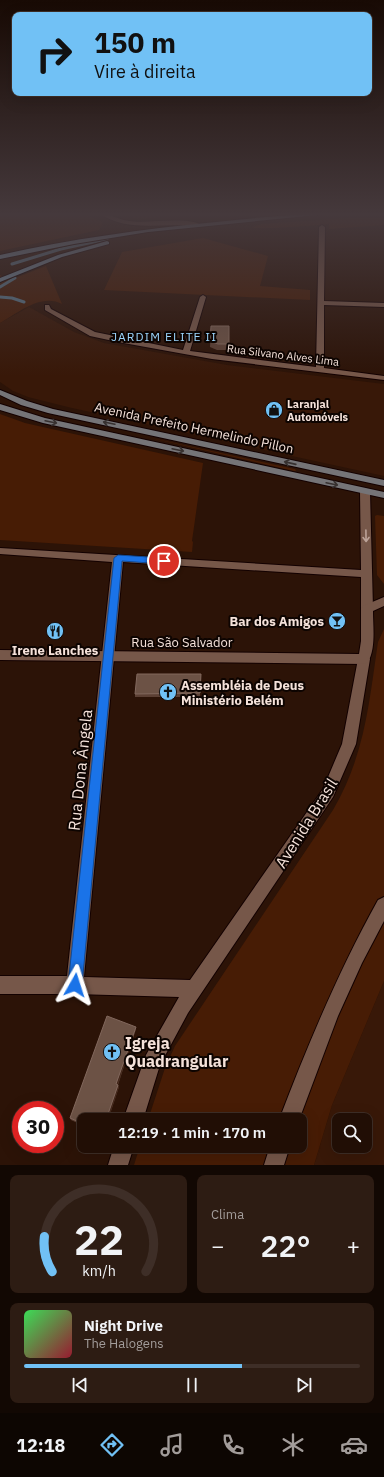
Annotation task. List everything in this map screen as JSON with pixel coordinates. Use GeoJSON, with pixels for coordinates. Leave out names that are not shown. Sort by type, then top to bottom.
{"type":"FeatureCollection","features":[{"type":"Feature","properties":{"kind":"main road"},"geometry":{"type":"LineString","coordinates":[[0,280],[32,267]]}},
{"type":"Feature","properties":{"kind":"main road","name":"Avenida Prefeito Hermelindo Pillon"},"geometry":{"type":"LineString","coordinates":[[0,392],[37,407],[384,483]]}},
{"type":"Feature","properties":{"kind":"main road","name":"Avenida Prefeito Hermelindo Pillon"},"geometry":{"type":"LineString","coordinates":[[0,406],[26,416],[384,496]]}},
{"type":"Feature","properties":{"kind":"main road"},"geometry":{"type":"LineString","coordinates":[[26,416],[37,407]]}},
{"type":"Feature","properties":{"kind":"main road"},"geometry":{"type":"LineString","coordinates":[[123,438],[131,428]]}},
{"type":"Feature","properties":{"kind":"main road"},"geometry":{"type":"LineString","coordinates":[[311,479],[316,468]]}},
{"type":"Feature","properties":{"kind":"main road"},"geometry":{"type":"LineString","coordinates":[[365,491],[370,480]]}},
{"type":"Feature","properties":{"kind":"street"},"geometry":{"type":"LineString","coordinates":[[320,371],[321,267]]}},
{"type":"Feature","properties":{"kind":"street"},"geometry":{"type":"LineString","coordinates":[[186,353],[203,297]]}},
{"type":"Feature","properties":{"kind":"street"},"geometry":{"type":"LineString","coordinates":[[320,302],[384,305]]}},
{"type":"Feature","properties":{"kind":"street","name":"Rua Silvano Alves Lima"},"geometry":{"type":"LineString","coordinates":[[47,306],[48,310],[93,334],[118,340],[239,361],[384,378]]}},
{"type":"Feature","properties":{"kind":"street","name":"Avenida Brasil"},"geometry":{"type":"LineString","coordinates":[[135,1113],[152,1061],[178,1014],[328,793],[349,744],[367,641],[368,610],[365,491]]}},
{"type":"Feature","properties":{"kind":"street"},"geometry":{"type":"LineString","coordinates":[[0,551],[367,574]]}},
{"type":"Feature","properties":{"kind":"street","name":"Rua Dona Ângela"},"geometry":{"type":"LineString","coordinates":[[75,985],[118,558]]}},
{"type":"Feature","properties":{"kind":"street"},"geometry":{"type":"LineString","coordinates":[[368,610],[384,601]]}},
{"type":"Feature","properties":{"kind":"street","name":"Rua São Salvador"},"geometry":{"type":"LineString","coordinates":[[0,655],[364,659]]}},
{"type":"Feature","properties":{"kind":"street"},"geometry":{"type":"LineString","coordinates":[[292,1113],[342,987],[364,940],[384,905]]}},
{"type":"Feature","properties":{"kind":"street"},"geometry":{"type":"LineString","coordinates":[[0,985],[75,985],[194,989]]}},
{"type":"Feature","properties":{"kind":"street"},"geometry":{"type":"LineString","coordinates":[[118,1165],[122,1153]]}},
{"type":"Feature","properties":{"kind":"street"},"geometry":{"type":"LineString","coordinates":[[274,1165],[278,1153]]}},
{"type":"Feature","properties":{"kind":"shaded area"},"geometry":{"type":"Polygon","coordinates":[[[42,267],[47,267],[62,304],[54,301],[38,303],[22,310],[0,323],[0,275],[10,280],[42,267]]]}},
{"type":"Feature","properties":{"kind":"shaded area"},"geometry":{"type":"Polygon","coordinates":[[[115,267],[265,267],[260,286],[310,290],[310,300],[104,290],[115,267]]]}},
{"type":"Feature","properties":{"kind":"shaded area"},"geometry":{"type":"Polygon","coordinates":[[[29,307],[74,332],[104,343],[227,365],[384,384],[384,476],[72,408],[28,397],[13,391],[0,382],[0,323],[29,307]]]}},
{"type":"Feature","properties":{"kind":"shaded area"},"geometry":{"type":"Polygon","coordinates":[[[0,414],[25,423],[203,463],[192,541],[192,552],[0,540],[0,414]]]}},
{"type":"Feature","properties":{"kind":"shaded area"},"geometry":{"type":"Polygon","coordinates":[[[142,436],[295,469],[296,471],[294,471],[142,436]]]}},
{"type":"Feature","properties":{"kind":"shaded area"},"geometry":{"type":"Polygon","coordinates":[[[375,516],[384,516],[384,584],[377,575],[375,516]]]}},
{"type":"Feature","properties":{"kind":"shaded area"},"geometry":{"type":"Polygon","coordinates":[[[384,629],[384,981],[332,1105],[314,1165],[134,1165],[138,1153],[307,1153],[307,1113],[150,1113],[165,1068],[175,1046],[333,810],[344,789],[359,749],[364,728],[378,642],[384,629]]]}},
{"type":"Feature","properties":{"kind":"shaded area"},"geometry":{"type":"Polygon","coordinates":[[[384,981],[384,1165],[314,1165],[332,1105],[384,981]]]}},
{"type":"Feature","properties":{"kind":"building"},"geometry":{"type":"Polygon","coordinates":[[[211,326],[229,326],[229,344],[218,344],[210,341],[211,326]]]}},
{"type":"Feature","properties":{"kind":"building","name":"Assembléia de Deus Ministério Belém"},"geometry":{"type":"Polygon","coordinates":[[[137,674],[201,674],[200,693],[135,694],[137,674]]]}},
{"type":"Feature","properties":{"kind":"building","name":"Igreja Quadrangular"},"geometry":{"type":"Polygon","coordinates":[[[107,1016],[136,1027],[116,1084],[118,1085],[108,1113],[77,1113],[77,1121],[70,1118],[107,1016]]]}},
{"type":"Feature","properties":{"kind":"waterway"},"geometry":{"type":"LineString","coordinates":[[0,287],[15,278]]}},
{"type":"Feature","properties":{"kind":"waterway"},"geometry":{"type":"LineString","coordinates":[[0,297],[12,298],[24,302]]}},
{"type":"Feature","properties":{"kind":"place","name":"Laranjal Automóveis"},"geometry":{"type":"Point","coordinates":[274,410]}},
{"type":"Feature","properties":{"kind":"place","name":"Bar dos Amigos"},"geometry":{"type":"Point","coordinates":[337,621]}},
{"type":"Feature","properties":{"kind":"place","name":"Irene Lanches"},"geometry":{"type":"Point","coordinates":[55,631]}},
{"type":"Feature","properties":{"kind":"place","name":"Assembléia de Deus Ministério Belém"},"geometry":{"type":"Point","coordinates":[168,692]}},
{"type":"Feature","properties":{"kind":"place","name":"Igreja Quadrangular"},"geometry":{"type":"Point","coordinates":[112,1052]}},
{"type":"Feature","properties":{"kind":"district","name":"JARDIM ELITE II"},"geometry":{"type":"Point","coordinates":[164,336]}},
{"type":"Feature","properties":{"kind":"route"},"geometry":{"type":"LineString","coordinates":[[75,985],[118,558],[164,561]]}}]}
